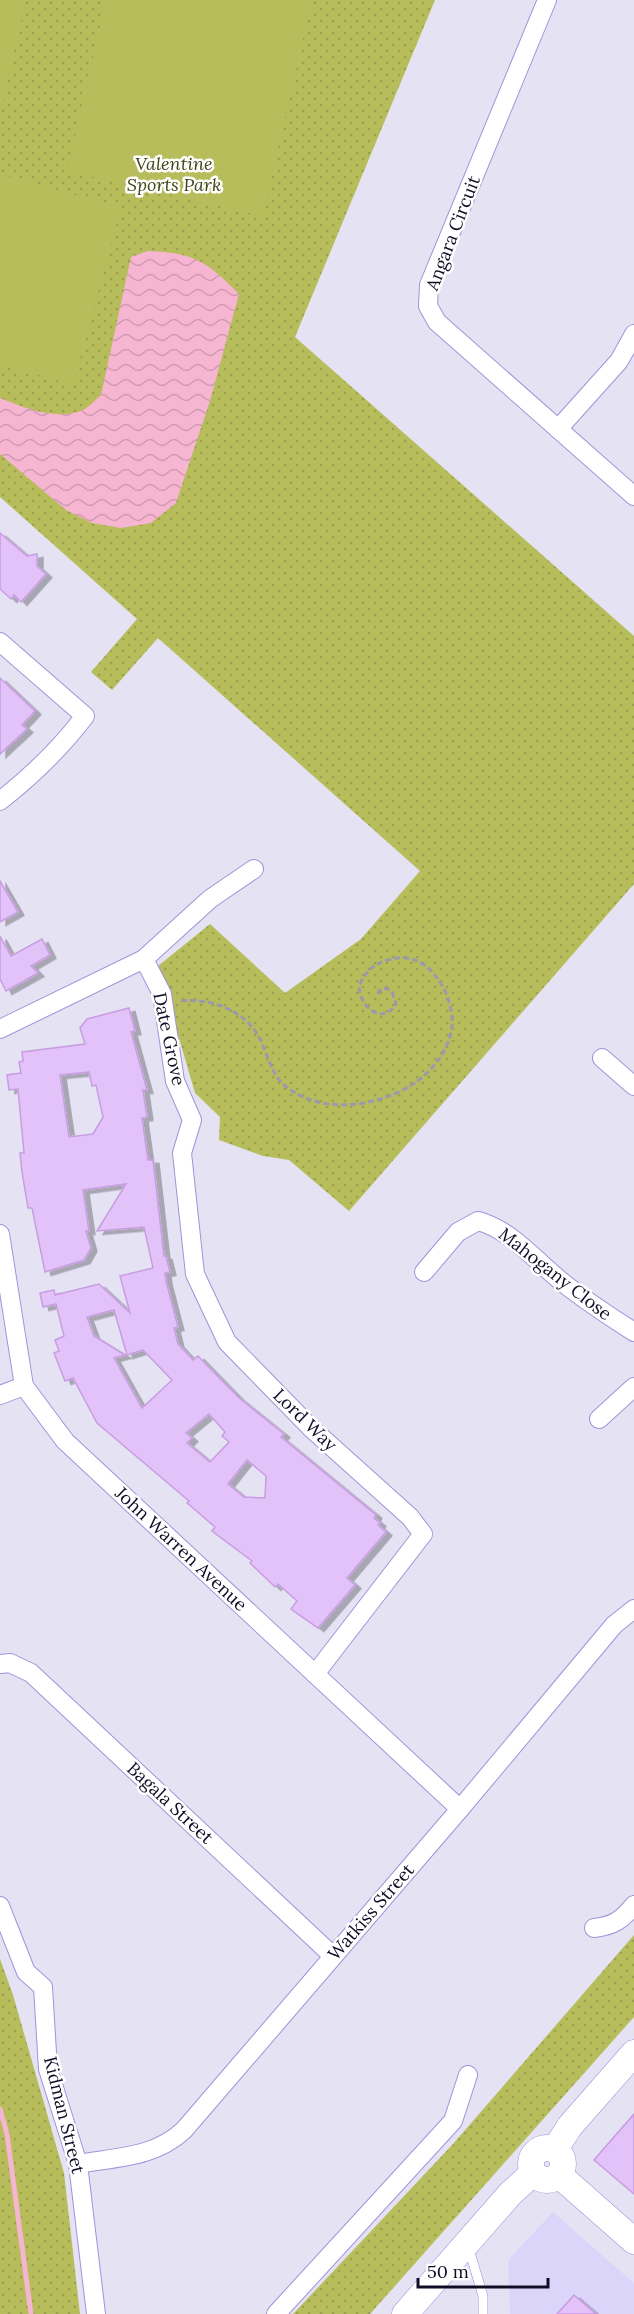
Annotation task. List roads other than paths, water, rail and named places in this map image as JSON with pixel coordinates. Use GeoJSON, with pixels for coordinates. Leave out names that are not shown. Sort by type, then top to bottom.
{"type":"FeatureCollection","features":[{"type":"Feature","properties":{"kind":"street","name":"Angara Circuit"},"geometry":{"type":"LineString","coordinates":[[547,0],[429,285],[428,306],[437,322],[634,496]]}},
{"type":"Feature","properties":{"kind":"street"},"geometry":{"type":"LineString","coordinates":[[558,429],[619,361],[634,334]]}},
{"type":"Feature","properties":{"kind":"street"},"geometry":{"type":"LineString","coordinates":[[0,642],[85,716],[66,742],[38,771],[0,801]]}},
{"type":"Feature","properties":{"kind":"street"},"geometry":{"type":"LineString","coordinates":[[0,1029],[144,959],[210,899],[254,869]]}},
{"type":"Feature","properties":{"kind":"street","name":"Date Grove"},"geometry":{"type":"LineString","coordinates":[[144,959],[165,1003],[175,1081],[192,1120]]}},
{"type":"Feature","properties":{"kind":"street"},"geometry":{"type":"LineString","coordinates":[[602,1058],[634,1086]]}},
{"type":"Feature","properties":{"kind":"street","name":"Lord Way"},"geometry":{"type":"LineString","coordinates":[[192,1120],[182,1154],[195,1274],[227,1342],[311,1428],[410,1517],[423,1534],[315,1674]]}},
{"type":"Feature","properties":{"kind":"street","name":"Mahogany Close"},"geometry":{"type":"LineString","coordinates":[[424,1272],[458,1232],[478,1221],[490,1224],[502,1231],[562,1283],[634,1332]]}},
{"type":"Feature","properties":{"kind":"street","name":"John Warren Avenue"},"geometry":{"type":"LineString","coordinates":[[0,1234],[24,1386],[65,1441],[460,1809]]}},
{"type":"Feature","properties":{"kind":"street"},"geometry":{"type":"LineString","coordinates":[[0,1395],[24,1386]]}},
{"type":"Feature","properties":{"kind":"street"},"geometry":{"type":"LineString","coordinates":[[599,1419],[634,1387]]}},
{"type":"Feature","properties":{"kind":"street","name":"Watkiss Street"},"geometry":{"type":"LineString","coordinates":[[78,2164],[140,2154],[169,2144],[184,2130],[460,1809],[614,1625],[634,1609]]}},
{"type":"Feature","properties":{"kind":"street","name":"Bagala Street"},"geometry":{"type":"LineString","coordinates":[[0,1664],[10,1662],[31,1673],[333,1956]]}},
{"type":"Feature","properties":{"kind":"street"},"geometry":{"type":"LineString","coordinates":[[594,1928],[609,1926],[622,1920],[634,1905]]}},
{"type":"Feature","properties":{"kind":"street","name":"Kidman Street"},"geometry":{"type":"LineString","coordinates":[[0,1906],[26,1972],[43,1987],[48,2069],[78,2164],[96,2314]]}},
{"type":"Feature","properties":{"kind":"street"},"geometry":{"type":"LineString","coordinates":[[555,2149],[570,2126],[634,2053]]}},
{"type":"Feature","properties":{"kind":"street"},"geometry":{"type":"LineString","coordinates":[[276,2314],[453,2121],[468,2075]]}},
{"type":"Feature","properties":{"kind":"street"},"geometry":{"type":"LineString","coordinates":[[533,2173],[531,2162],[535,2153],[544,2148],[555,2149]]}},
{"type":"Feature","properties":{"kind":"street"},"geometry":{"type":"LineString","coordinates":[[555,2149],[563,2161],[559,2175]]}},
{"type":"Feature","properties":{"kind":"street"},"geometry":{"type":"LineString","coordinates":[[533,2173],[546,2180],[559,2175]]}},
{"type":"Feature","properties":{"kind":"street"},"geometry":{"type":"LineString","coordinates":[[405,2314],[523,2180],[533,2173]]}},
{"type":"Feature","properties":{"kind":"street"},"geometry":{"type":"LineString","coordinates":[[559,2175],[634,2241]]}},
{"type":"Feature","properties":{"kind":"lane"},"geometry":{"type":"LineString","coordinates":[[468,2243],[483,2296],[483,2314]]}},
{"type":"Feature","properties":{"kind":"water"},"geometry":{"type":"Polygon","coordinates":[[[148,251],[177,254],[199,261],[208,266],[239,294],[210,401],[176,503],[151,523],[121,528],[92,523],[66,510],[0,454],[0,398],[41,412],[62,414],[83,410],[101,395],[131,257],[148,251]]]}},
{"type":"Feature","properties":{"kind":"waterway"},"geometry":{"type":"LineString","coordinates":[[0,2109],[7,2134],[31,2314]]}},
{"type":"Feature","properties":{"kind":"park label","name":"Valentine Sports Park"},"geometry":{"type":"Point","coordinates":[174,174]}}]}
